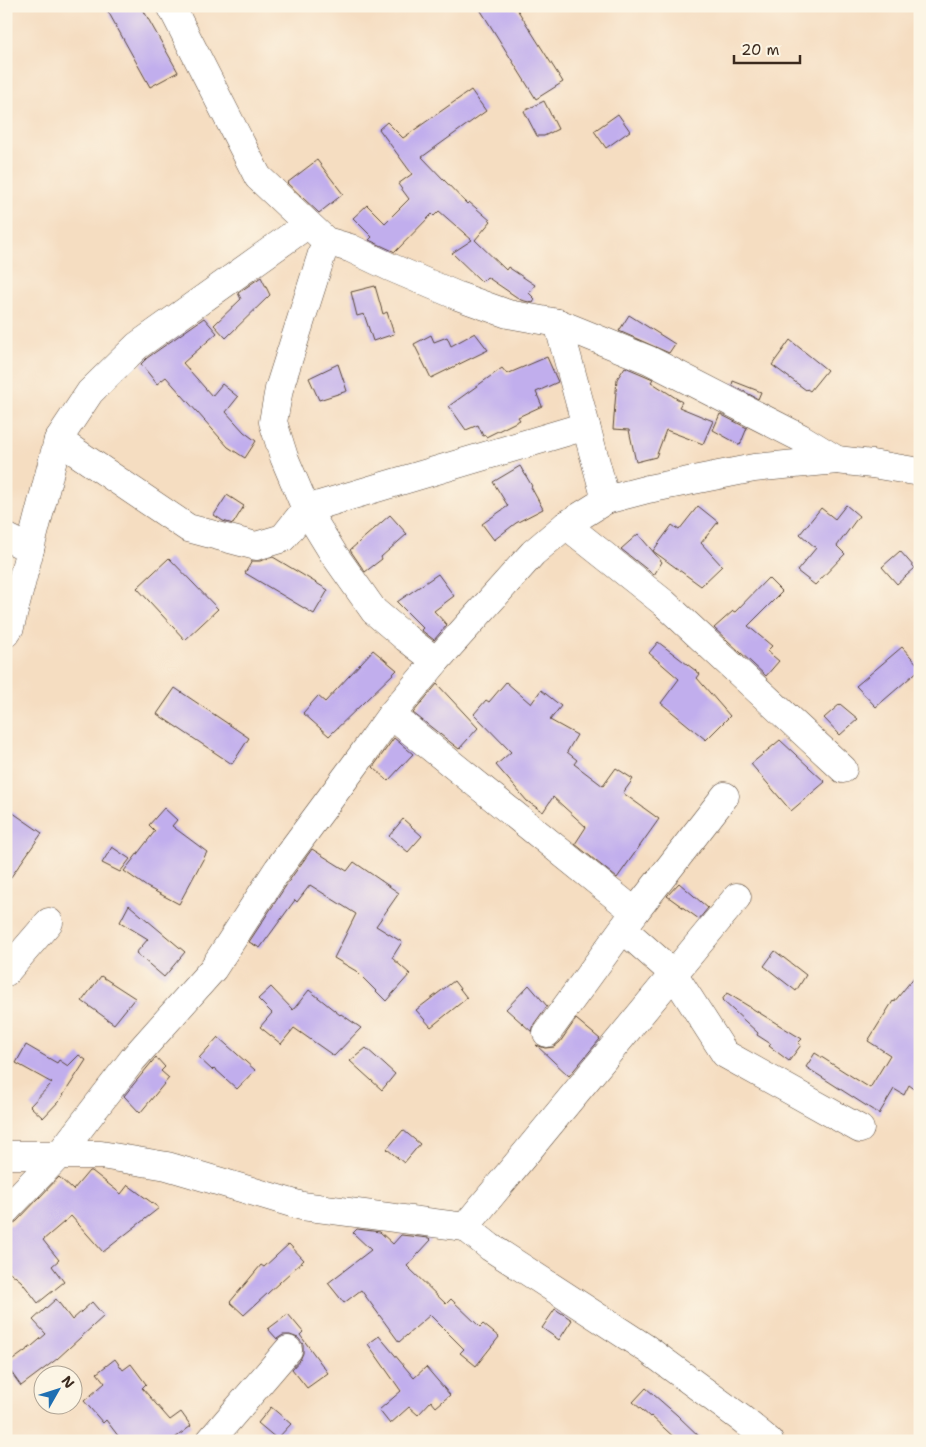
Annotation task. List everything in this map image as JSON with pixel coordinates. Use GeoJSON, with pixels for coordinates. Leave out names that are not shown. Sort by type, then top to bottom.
{"type":"FeatureCollection","features":[{"type":"Feature","properties":{"kind":"street"},"geometry":{"type":"LineString","coordinates":[[171,6],[258,177],[317,232],[390,267],[450,292],[508,314],[558,323],[649,360],[801,438],[837,460]]}},
{"type":"Feature","properties":{"kind":"street"},"geometry":{"type":"LineString","coordinates":[[6,633],[10,627],[58,440],[90,392],[137,346],[317,232]]}},
{"type":"Feature","properties":{"kind":"street"},"geometry":{"type":"LineString","coordinates":[[317,232],[278,390],[273,422],[284,457],[306,509],[333,553],[374,611],[436,661]]}},
{"type":"Feature","properties":{"kind":"street"},"geometry":{"type":"LineString","coordinates":[[558,323],[606,500]]}},
{"type":"Feature","properties":{"kind":"street"},"geometry":{"type":"LineString","coordinates":[[58,440],[188,528],[256,546],[283,538],[306,509],[586,426]]}},
{"type":"Feature","properties":{"kind":"street"},"geometry":{"type":"LineString","coordinates":[[6,1210],[59,1155],[133,1059],[212,969],[278,869],[391,715],[436,661],[534,553],[566,525],[606,500],[648,489],[754,468],[837,460],[920,472]]}},
{"type":"Feature","properties":{"kind":"street"},"geometry":{"type":"LineString","coordinates":[[566,525],[664,603],[843,770]]}},
{"type":"Feature","properties":{"kind":"street"},"geometry":{"type":"LineString","coordinates":[[6,538],[30,549]]}},
{"type":"Feature","properties":{"kind":"street"},"geometry":{"type":"LineString","coordinates":[[391,715],[629,920],[673,973],[726,1054],[860,1129]]}},
{"type":"Feature","properties":{"kind":"street"},"geometry":{"type":"LineString","coordinates":[[547,1033],[629,920],[725,796]]}},
{"type":"Feature","properties":{"kind":"street"},"geometry":{"type":"LineString","coordinates":[[465,1227],[736,897]]}},
{"type":"Feature","properties":{"kind":"street"},"geometry":{"type":"LineString","coordinates":[[6,972],[49,922]]}},
{"type":"Feature","properties":{"kind":"street"},"geometry":{"type":"LineString","coordinates":[[6,1155],[101,1155],[167,1166],[302,1206],[465,1227],[490,1247],[647,1349],[769,1441]]}},
{"type":"Feature","properties":{"kind":"street"},"geometry":{"type":"LineString","coordinates":[[214,1439],[288,1350]]}},
{"type":"Feature","properties":{"kind":"building"},"geometry":{"type":"Polygon","coordinates":[[[105,6],[141,6],[178,72],[150,87],[105,6]]]}},
{"type":"Feature","properties":{"kind":"building"},"geometry":{"type":"Polygon","coordinates":[[[478,6],[515,6],[563,82],[536,99],[478,6]]]}},
{"type":"Feature","properties":{"kind":"building"},"geometry":{"type":"Polygon","coordinates":[[[471,90],[486,111],[422,157],[467,204],[469,202],[491,221],[475,240],[506,270],[508,267],[535,285],[529,293],[535,299],[533,303],[521,300],[487,277],[482,282],[452,253],[472,240],[439,211],[434,216],[432,214],[395,252],[369,240],[372,237],[353,218],[367,205],[385,223],[409,199],[398,184],[412,174],[379,129],[387,122],[403,138],[471,90]]]}},
{"type":"Feature","properties":{"kind":"building"},"geometry":{"type":"Polygon","coordinates":[[[544,101],[558,129],[544,136],[537,136],[524,111],[544,101]]]}},
{"type":"Feature","properties":{"kind":"building"},"geometry":{"type":"Polygon","coordinates":[[[618,114],[630,131],[606,148],[594,131],[618,114]]]}},
{"type":"Feature","properties":{"kind":"building"},"geometry":{"type":"Polygon","coordinates":[[[317,160],[343,194],[319,213],[287,183],[317,160]]]}},
{"type":"Feature","properties":{"kind":"building"},"geometry":{"type":"Polygon","coordinates":[[[261,277],[270,295],[226,338],[214,325],[241,299],[238,293],[261,277]]]}},
{"type":"Feature","properties":{"kind":"building"},"geometry":{"type":"Polygon","coordinates":[[[375,286],[383,314],[387,312],[394,334],[373,341],[364,314],[357,316],[351,292],[375,286]]]}},
{"type":"Feature","properties":{"kind":"building"},"geometry":{"type":"Polygon","coordinates":[[[629,315],[675,344],[669,353],[619,331],[629,315]]]}},
{"type":"Feature","properties":{"kind":"building"},"geometry":{"type":"Polygon","coordinates":[[[204,318],[217,333],[183,363],[212,396],[222,384],[238,397],[226,412],[244,432],[256,441],[245,458],[228,447],[166,377],[157,384],[141,364],[204,318]]]}},
{"type":"Feature","properties":{"kind":"building"},"geometry":{"type":"Polygon","coordinates":[[[475,333],[488,350],[431,378],[414,344],[431,335],[434,342],[447,337],[451,346],[475,333]]]}},
{"type":"Feature","properties":{"kind":"building"},"geometry":{"type":"Polygon","coordinates":[[[790,340],[827,370],[810,391],[772,365],[790,340]]]}},
{"type":"Feature","properties":{"kind":"building"},"geometry":{"type":"Polygon","coordinates":[[[547,357],[558,382],[536,392],[542,406],[518,417],[520,420],[486,437],[485,435],[483,436],[478,425],[466,430],[449,406],[502,368],[507,374],[547,357]]]}},
{"type":"Feature","properties":{"kind":"building"},"geometry":{"type":"Polygon","coordinates":[[[338,364],[347,391],[319,400],[309,378],[338,364]]]}},
{"type":"Feature","properties":{"kind":"building"},"geometry":{"type":"Polygon","coordinates":[[[625,367],[653,379],[651,382],[682,402],[679,407],[713,421],[703,444],[666,430],[656,457],[636,462],[629,430],[613,429],[617,379],[625,367]]]}},
{"type":"Feature","properties":{"kind":"building"},"geometry":{"type":"Polygon","coordinates":[[[733,381],[761,392],[758,399],[732,385],[733,381]]]}},
{"type":"Feature","properties":{"kind":"building"},"geometry":{"type":"Polygon","coordinates":[[[720,414],[747,428],[740,445],[713,430],[720,414]]]}},
{"type":"Feature","properties":{"kind":"building"},"geometry":{"type":"Polygon","coordinates":[[[520,466],[543,509],[516,523],[494,540],[482,524],[508,506],[493,482],[520,466]]]}},
{"type":"Feature","properties":{"kind":"building"},"geometry":{"type":"Polygon","coordinates":[[[227,495],[244,506],[233,524],[223,521],[214,515],[227,495]]]}},
{"type":"Feature","properties":{"kind":"building"},"geometry":{"type":"Polygon","coordinates":[[[846,505],[859,516],[837,546],[845,554],[815,585],[797,571],[816,548],[800,534],[821,508],[835,519],[846,505]]]}},
{"type":"Feature","properties":{"kind":"building"},"geometry":{"type":"Polygon","coordinates":[[[698,506],[718,522],[701,543],[722,566],[701,586],[653,551],[672,525],[679,530],[698,506]]]}},
{"type":"Feature","properties":{"kind":"building"},"geometry":{"type":"Polygon","coordinates":[[[390,515],[407,534],[381,557],[382,559],[365,572],[350,550],[390,515]]]}},
{"type":"Feature","properties":{"kind":"building"},"geometry":{"type":"Polygon","coordinates":[[[638,534],[662,562],[654,575],[621,549],[638,534]]]}},
{"type":"Feature","properties":{"kind":"building"},"geometry":{"type":"Polygon","coordinates":[[[900,551],[915,568],[897,584],[882,567],[900,551]]]}},
{"type":"Feature","properties":{"kind":"building"},"geometry":{"type":"Polygon","coordinates":[[[273,557],[328,590],[314,614],[245,573],[252,561],[273,557]]]}},
{"type":"Feature","properties":{"kind":"building"},"geometry":{"type":"Polygon","coordinates":[[[169,558],[218,609],[185,640],[137,588],[169,558]]]}},
{"type":"Feature","properties":{"kind":"building"},"geometry":{"type":"Polygon","coordinates":[[[438,574],[454,596],[434,611],[447,625],[434,640],[421,630],[423,628],[397,602],[438,574]]]}},
{"type":"Feature","properties":{"kind":"building"},"geometry":{"type":"Polygon","coordinates":[[[768,578],[782,592],[748,626],[772,646],[767,651],[779,661],[766,676],[714,628],[733,611],[735,612],[768,578]]]}},
{"type":"Feature","properties":{"kind":"building"},"geometry":{"type":"Polygon","coordinates":[[[658,642],[700,674],[697,678],[730,716],[706,740],[661,703],[679,679],[649,653],[658,642]]]}},
{"type":"Feature","properties":{"kind":"building"},"geometry":{"type":"Polygon","coordinates":[[[902,647],[920,669],[876,707],[856,686],[902,647]]]}},
{"type":"Feature","properties":{"kind":"building"},"geometry":{"type":"Polygon","coordinates":[[[373,650],[397,670],[329,736],[303,713],[318,696],[325,702],[373,650]]]}},
{"type":"Feature","properties":{"kind":"building"},"geometry":{"type":"Polygon","coordinates":[[[506,682],[531,704],[541,690],[561,706],[550,720],[577,735],[567,752],[577,760],[574,764],[603,786],[616,768],[633,779],[623,793],[659,819],[617,878],[575,844],[586,827],[553,797],[543,812],[527,801],[496,765],[511,752],[474,714],[486,700],[489,702],[506,682]]]}},
{"type":"Feature","properties":{"kind":"building"},"geometry":{"type":"Polygon","coordinates":[[[437,684],[478,728],[459,749],[413,713],[437,684]]]}},
{"type":"Feature","properties":{"kind":"building"},"geometry":{"type":"Polygon","coordinates":[[[175,688],[249,738],[232,764],[157,714],[175,688]]]}},
{"type":"Feature","properties":{"kind":"building"},"geometry":{"type":"Polygon","coordinates":[[[840,704],[858,719],[840,735],[824,718],[840,704]]]}},
{"type":"Feature","properties":{"kind":"building"},"geometry":{"type":"Polygon","coordinates":[[[394,738],[413,754],[388,781],[373,767],[394,738]]]}},
{"type":"Feature","properties":{"kind":"building"},"geometry":{"type":"Polygon","coordinates":[[[780,740],[825,782],[791,811],[751,764],[780,740]]]}},
{"type":"Feature","properties":{"kind":"building"},"geometry":{"type":"Polygon","coordinates":[[[6,808],[42,833],[6,884],[6,808]]]}},
{"type":"Feature","properties":{"kind":"building"},"geometry":{"type":"Polygon","coordinates":[[[164,808],[177,820],[172,826],[207,852],[179,904],[147,887],[124,871],[155,831],[149,825],[164,808]]]}},
{"type":"Feature","properties":{"kind":"building"},"geometry":{"type":"Polygon","coordinates":[[[403,819],[422,836],[408,852],[389,836],[403,819]]]}},
{"type":"Feature","properties":{"kind":"building"},"geometry":{"type":"Polygon","coordinates":[[[112,847],[130,859],[120,872],[102,863],[112,847]]]}},
{"type":"Feature","properties":{"kind":"building"},"geometry":{"type":"Polygon","coordinates":[[[312,849],[347,871],[354,862],[399,893],[376,926],[402,942],[392,958],[410,974],[386,1001],[356,971],[334,958],[356,914],[310,885],[297,902],[295,900],[260,948],[249,942],[312,849]]]}},
{"type":"Feature","properties":{"kind":"building"},"geometry":{"type":"Polygon","coordinates":[[[679,883],[708,908],[699,919],[667,896],[679,883]]]}},
{"type":"Feature","properties":{"kind":"building"},"geometry":{"type":"Polygon","coordinates":[[[129,905],[185,952],[164,977],[136,953],[148,939],[120,922],[129,905]]]}},
{"type":"Feature","properties":{"kind":"building"},"geometry":{"type":"Polygon","coordinates":[[[775,951],[806,975],[796,991],[764,966],[775,951]]]}},
{"type":"Feature","properties":{"kind":"building"},"geometry":{"type":"Polygon","coordinates":[[[920,970],[920,1093],[909,1085],[904,1095],[894,1089],[879,1114],[806,1067],[815,1053],[870,1088],[890,1055],[868,1041],[893,1001],[920,970]]]}},
{"type":"Feature","properties":{"kind":"building"},"geometry":{"type":"Polygon","coordinates":[[[101,976],[135,998],[114,1024],[82,1001],[101,976]]]}},
{"type":"Feature","properties":{"kind":"building"},"geometry":{"type":"Polygon","coordinates":[[[454,981],[467,998],[431,1027],[416,1010],[454,981]]]}},
{"type":"Feature","properties":{"kind":"building"},"geometry":{"type":"Polygon","coordinates":[[[529,985],[547,1006],[534,1024],[532,1032],[506,1009],[529,985]]]}},
{"type":"Feature","properties":{"kind":"building"},"geometry":{"type":"Polygon","coordinates":[[[271,987],[293,1010],[309,990],[340,1015],[361,1028],[334,1056],[294,1028],[281,1044],[260,1027],[272,1013],[258,999],[271,987]]]}},
{"type":"Feature","properties":{"kind":"building"},"geometry":{"type":"Polygon","coordinates":[[[727,993],[802,1039],[798,1043],[801,1045],[789,1061],[769,1046],[771,1044],[757,1035],[758,1033],[722,1000],[727,993]]]}},
{"type":"Feature","properties":{"kind":"building"},"geometry":{"type":"Polygon","coordinates":[[[576,1019],[600,1039],[569,1076],[536,1045],[545,1048],[554,1047],[560,1042],[576,1019]]]}},
{"type":"Feature","properties":{"kind":"building"},"geometry":{"type":"Polygon","coordinates":[[[218,1037],[255,1070],[237,1089],[214,1068],[212,1070],[199,1058],[218,1037]]]}},
{"type":"Feature","properties":{"kind":"building"},"geometry":{"type":"Polygon","coordinates":[[[26,1045],[57,1063],[59,1060],[68,1066],[79,1055],[86,1060],[60,1100],[43,1118],[30,1106],[52,1083],[16,1063],[26,1045]]]}},
{"type":"Feature","properties":{"kind":"building"},"geometry":{"type":"Polygon","coordinates":[[[366,1048],[395,1074],[382,1090],[350,1061],[366,1048]]]}},
{"type":"Feature","properties":{"kind":"building"},"geometry":{"type":"Polygon","coordinates":[[[156,1057],[165,1067],[161,1071],[169,1078],[140,1113],[124,1096],[156,1057]]]}},
{"type":"Feature","properties":{"kind":"building"},"geometry":{"type":"Polygon","coordinates":[[[403,1130],[420,1144],[404,1163],[387,1149],[403,1130]]]}},
{"type":"Feature","properties":{"kind":"building"},"geometry":{"type":"Polygon","coordinates":[[[89,1171],[92,1171],[121,1194],[128,1185],[159,1208],[103,1252],[71,1216],[43,1240],[59,1260],[52,1266],[64,1282],[38,1303],[21,1281],[6,1269],[6,1225],[11,1225],[17,1221],[59,1177],[73,1190],[89,1171]]]}},
{"type":"Feature","properties":{"kind":"building"},"geometry":{"type":"Polygon","coordinates":[[[357,1229],[380,1232],[393,1244],[401,1235],[429,1238],[431,1240],[407,1266],[446,1304],[451,1299],[480,1327],[483,1324],[499,1337],[476,1366],[460,1353],[464,1349],[430,1315],[399,1342],[361,1290],[344,1303],[328,1283],[371,1250],[353,1233],[357,1229]]]}},
{"type":"Feature","properties":{"kind":"building"},"geometry":{"type":"Polygon","coordinates":[[[289,1244],[304,1260],[244,1315],[230,1302],[261,1265],[264,1267],[289,1244]]]}},
{"type":"Feature","properties":{"kind":"building"},"geometry":{"type":"Polygon","coordinates":[[[56,1299],[72,1320],[92,1302],[104,1316],[50,1364],[32,1364],[32,1378],[21,1386],[6,1365],[46,1334],[33,1320],[56,1299]]]}},
{"type":"Feature","properties":{"kind":"building"},"geometry":{"type":"Polygon","coordinates":[[[555,1309],[572,1320],[559,1340],[542,1328],[555,1309]]]}},
{"type":"Feature","properties":{"kind":"building"},"geometry":{"type":"Polygon","coordinates":[[[288,1314],[303,1332],[300,1335],[328,1373],[307,1388],[292,1369],[300,1360],[303,1353],[303,1344],[298,1338],[290,1335],[283,1335],[277,1339],[268,1329],[288,1314]]]}},
{"type":"Feature","properties":{"kind":"building"},"geometry":{"type":"Polygon","coordinates":[[[379,1336],[414,1378],[426,1367],[450,1395],[436,1407],[431,1401],[418,1415],[409,1407],[390,1424],[379,1410],[401,1391],[368,1344],[379,1336]]]}},
{"type":"Feature","properties":{"kind":"building"},"geometry":{"type":"Polygon","coordinates":[[[115,1359],[123,1370],[131,1364],[146,1384],[142,1388],[170,1420],[181,1412],[191,1426],[171,1441],[122,1441],[106,1420],[103,1423],[84,1401],[105,1383],[97,1373],[115,1359]]]}},
{"type":"Feature","properties":{"kind":"building"},"geometry":{"type":"Polygon","coordinates":[[[646,1388],[704,1441],[678,1441],[633,1402],[646,1388]]]}},
{"type":"Feature","properties":{"kind":"building"},"geometry":{"type":"Polygon","coordinates":[[[271,1407],[291,1424],[277,1439],[258,1423],[271,1407]]]}}]}
